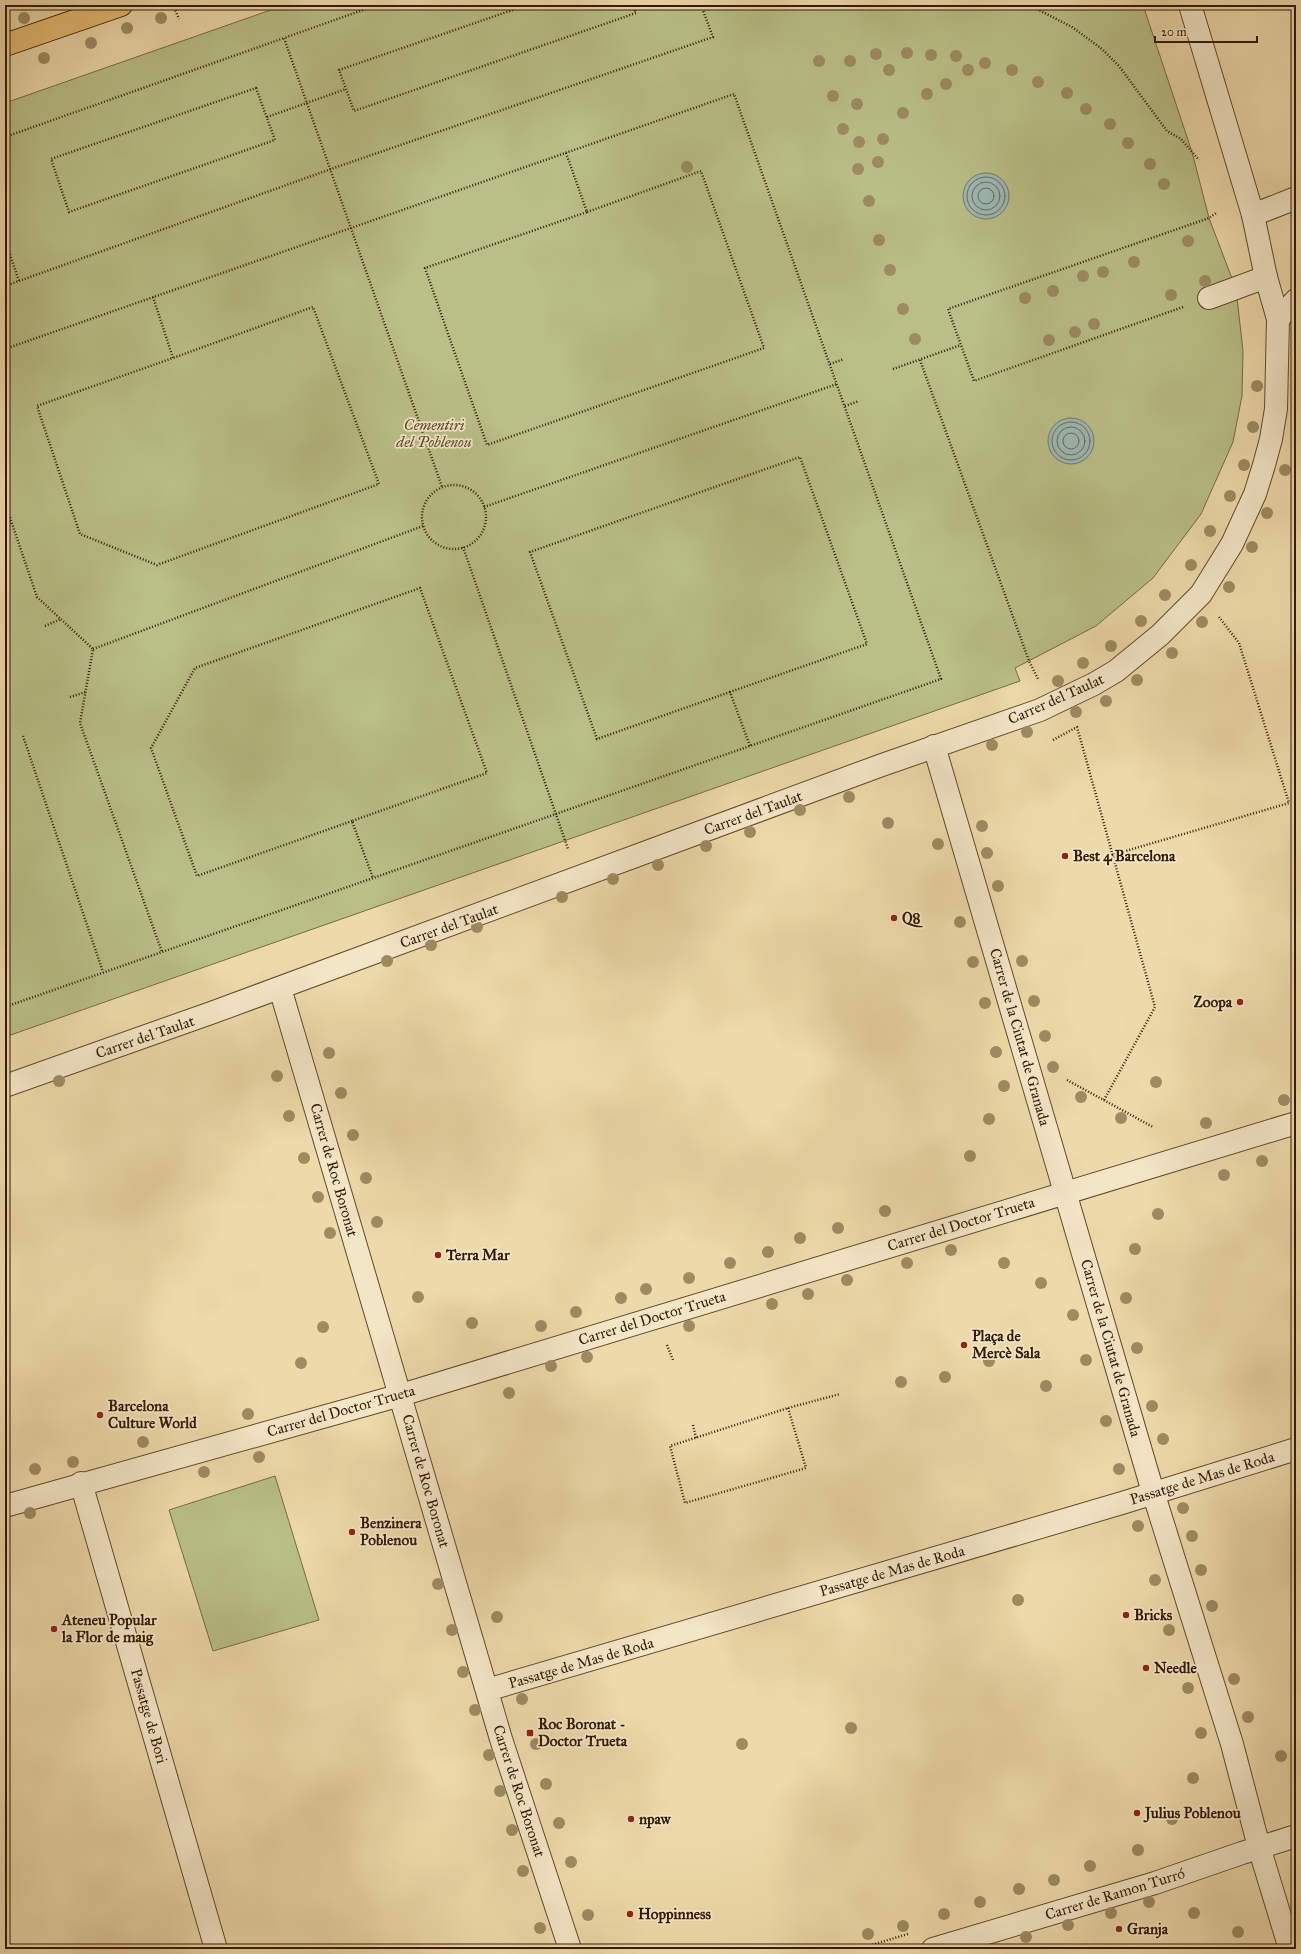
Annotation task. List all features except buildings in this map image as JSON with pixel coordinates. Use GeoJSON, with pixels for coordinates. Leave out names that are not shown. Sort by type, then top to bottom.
{"type":"FeatureCollection","features":[{"type":"Feature","properties":{"kind":"main road"},"geometry":{"type":"LineString","coordinates":[[5,45],[121,5]]}},
{"type":"Feature","properties":{"kind":"street","name":"Carrer del Taulat"},"geometry":{"type":"LineString","coordinates":[[5,1086],[280,988],[934,746],[1040,710],[1094,684],[1116,671],[1160,635],[1202,594],[1232,544],[1255,494],[1271,439],[1276,409],[1278,320],[1266,277],[1254,215],[1190,5]]}},
{"type":"Feature","properties":{"kind":"street"},"geometry":{"type":"LineString","coordinates":[[1254,215],[1296,198]]}},
{"type":"Feature","properties":{"kind":"street"},"geometry":{"type":"LineString","coordinates":[[1209,298],[1266,277]]}},
{"type":"Feature","properties":{"kind":"street"},"geometry":{"type":"LineString","coordinates":[[1278,320],[1296,300]]}},
{"type":"Feature","properties":{"kind":"street","name":"Carrer de la Ciutat de Granada"},"geometry":{"type":"LineString","coordinates":[[934,746],[1153,1492],[1229,1736],[1259,1847],[1290,1949]]}},
{"type":"Feature","properties":{"kind":"street","name":"Carrer de Roc Boronat"},"geometry":{"type":"LineString","coordinates":[[280,988],[487,1690],[570,1949]]}},
{"type":"Feature","properties":{"kind":"street","name":"Carrer del Doctor Trueta"},"geometry":{"type":"LineString","coordinates":[[5,1506],[401,1395],[1296,1123]]}},
{"type":"Feature","properties":{"kind":"street","name":"Passatge de Mas de Roda"},"geometry":{"type":"LineString","coordinates":[[487,1690],[1115,1505],[1296,1449]]}},
{"type":"Feature","properties":{"kind":"street","name":"Passatge de Bori"},"geometry":{"type":"LineString","coordinates":[[81,1484],[216,1949]]}},
{"type":"Feature","properties":{"kind":"street","name":"Carrer de Ramon Turró"},"geometry":{"type":"LineString","coordinates":[[933,1949],[1155,1883],[1259,1847],[1296,1836]]}},
{"type":"Feature","properties":{"kind":"path"},"geometry":{"type":"LineString","coordinates":[[173,5],[179,19]]}},
{"type":"Feature","properties":{"kind":"path"},"geometry":{"type":"LineString","coordinates":[[5,137],[377,5]]}},
{"type":"Feature","properties":{"kind":"path"},"geometry":{"type":"LineString","coordinates":[[527,5],[339,70],[354,111],[636,13],[633,5]]}},
{"type":"Feature","properties":{"kind":"path"},"geometry":{"type":"LineString","coordinates":[[5,286],[331,170],[713,37],[701,5]]}},
{"type":"Feature","properties":{"kind":"path"},"geometry":{"type":"LineString","coordinates":[[1029,5],[1072,27],[1102,49],[1120,66],[1167,131],[1181,139],[1199,160]]}},
{"type":"Feature","properties":{"kind":"path"},"geometry":{"type":"LineString","coordinates":[[1292,20],[1296,26]]}},
{"type":"Feature","properties":{"kind":"path"},"geometry":{"type":"LineString","coordinates":[[284,38],[442,487]]}},
{"type":"Feature","properties":{"kind":"path"},"geometry":{"type":"LineString","coordinates":[[256,88],[266,117],[275,140],[69,212],[51,159],[256,88]]}},
{"type":"Feature","properties":{"kind":"path"},"geometry":{"type":"LineString","coordinates":[[266,117],[346,89]]}},
{"type":"Feature","properties":{"kind":"path"},"geometry":{"type":"LineString","coordinates":[[5,349],[734,94],[941,679],[5,1007]]}},
{"type":"Feature","properties":{"kind":"path"},"geometry":{"type":"LineString","coordinates":[[566,153],[587,212]]}},
{"type":"Feature","properties":{"kind":"path"},"geometry":{"type":"LineString","coordinates":[[702,171],[764,348],[487,445],[425,268],[587,212],[702,171]]}},
{"type":"Feature","properties":{"kind":"path"},"geometry":{"type":"LineString","coordinates":[[1209,298],[974,381],[948,309],[1209,218],[1216,213]]}},
{"type":"Feature","properties":{"kind":"path"},"geometry":{"type":"LineString","coordinates":[[5,240],[19,281]]}},
{"type":"Feature","properties":{"kind":"path"},"geometry":{"type":"LineString","coordinates":[[153,297],[173,358]]}},
{"type":"Feature","properties":{"kind":"path"},"geometry":{"type":"LineString","coordinates":[[313,307],[378,484],[157,565],[80,534],[37,406],[173,358],[313,307]]}},
{"type":"Feature","properties":{"kind":"path"},"geometry":{"type":"LineString","coordinates":[[893,369],[961,345]]}},
{"type":"Feature","properties":{"kind":"path"},"geometry":{"type":"LineString","coordinates":[[830,364],[844,359]]}},
{"type":"Feature","properties":{"kind":"path"},"geometry":{"type":"LineString","coordinates":[[920,360],[1029,661],[1038,679]]}},
{"type":"Feature","properties":{"kind":"path"},"geometry":{"type":"LineString","coordinates":[[484,507],[837,384]]}},
{"type":"Feature","properties":{"kind":"path"},"geometry":{"type":"LineString","coordinates":[[845,406],[859,401]]}},
{"type":"Feature","properties":{"kind":"path"},"geometry":{"type":"LineString","coordinates":[[800,457],[867,644],[730,692],[597,739],[530,552],[800,457]]}},
{"type":"Feature","properties":{"kind":"path"},"geometry":{"type":"LineString","coordinates":[[459,485],[467,488],[475,492],[484,507],[486,514],[484,528],[476,540],[463,547],[455,549],[439,544],[426,533],[423,526],[422,510],[425,502],[435,491],[442,487],[459,485]]}},
{"type":"Feature","properties":{"kind":"path"},"geometry":{"type":"LineString","coordinates":[[5,503],[37,597],[93,649]]}},
{"type":"Feature","properties":{"kind":"path"},"geometry":{"type":"LineString","coordinates":[[93,649],[423,526]]}},
{"type":"Feature","properties":{"kind":"path"},"geometry":{"type":"LineString","coordinates":[[463,547],[569,850]]}},
{"type":"Feature","properties":{"kind":"path"},"geometry":{"type":"LineString","coordinates":[[420,588],[487,773],[352,820],[197,876],[151,748],[195,668],[420,588]]}},
{"type":"Feature","properties":{"kind":"path"},"geometry":{"type":"LineString","coordinates":[[1112,855],[1289,803],[1239,643],[1219,617]]}},
{"type":"Feature","properties":{"kind":"path"},"geometry":{"type":"LineString","coordinates":[[45,626],[61,619]]}},
{"type":"Feature","properties":{"kind":"path"},"geometry":{"type":"LineString","coordinates":[[93,649],[80,723],[162,952]]}},
{"type":"Feature","properties":{"kind":"path"},"geometry":{"type":"LineString","coordinates":[[70,697],[86,692]]}},
{"type":"Feature","properties":{"kind":"path"},"geometry":{"type":"LineString","coordinates":[[730,692],[750,746]]}},
{"type":"Feature","properties":{"kind":"path"},"geometry":{"type":"LineString","coordinates":[[1053,740],[1078,726],[1112,855],[1155,1007],[1104,1100]]}},
{"type":"Feature","properties":{"kind":"path"},"geometry":{"type":"LineString","coordinates":[[24,736],[103,972]]}},
{"type":"Feature","properties":{"kind":"path"},"geometry":{"type":"LineString","coordinates":[[352,820],[373,878]]}},
{"type":"Feature","properties":{"kind":"path"},"geometry":{"type":"LineString","coordinates":[[1067,1080],[1152,1127]]}},
{"type":"Feature","properties":{"kind":"path"},"geometry":{"type":"LineString","coordinates":[[666,1341],[673,1360]]}},
{"type":"Feature","properties":{"kind":"path"},"geometry":{"type":"LineString","coordinates":[[788,1408],[806,1468],[685,1503],[670,1446],[788,1408],[840,1394]]}},
{"type":"Feature","properties":{"kind":"path"},"geometry":{"type":"LineString","coordinates":[[693,1425],[696,1438]]}},
{"type":"Feature","properties":{"kind":"green space","name":"Cementiri del Poblenou"},"geometry":{"type":"Polygon","coordinates":[[[285,5],[1143,5],[1192,152],[1209,218],[1236,289],[1243,351],[1242,396],[1233,442],[1201,514],[1153,578],[1096,626],[1015,668],[1020,681],[5,1037],[5,103],[285,5]]]}},
{"type":"Feature","properties":{"kind":"green space"},"geometry":{"type":"Polygon","coordinates":[[[275,1476],[319,1620],[213,1651],[169,1510],[275,1476]]]}},
{"type":"Feature","properties":{"kind":"water"},"geometry":{"type":"Polygon","coordinates":[[[986,173],[999,177],[1005,183],[1009,196],[1005,209],[999,215],[986,219],[973,215],[967,209],[963,196],[967,183],[973,177],[986,173]]]}},
{"type":"Feature","properties":{"kind":"water"},"geometry":{"type":"Polygon","coordinates":[[[1071,418],[1084,422],[1090,428],[1094,441],[1090,454],[1084,460],[1071,464],[1058,460],[1052,454],[1048,441],[1052,428],[1058,422],[1071,418]]]}},
{"type":"Feature","properties":{"kind":"place","name":"Best 4 Barcelona"},"geometry":{"type":"Point","coordinates":[1065,856]}},
{"type":"Feature","properties":{"kind":"place","name":"Q8"},"geometry":{"type":"Point","coordinates":[894,918]}},
{"type":"Feature","properties":{"kind":"place","name":"Zoopa"},"geometry":{"type":"Point","coordinates":[1240,1002]}},
{"type":"Feature","properties":{"kind":"place","name":"Terra Mar"},"geometry":{"type":"Point","coordinates":[438,1255]}},
{"type":"Feature","properties":{"kind":"place","name":"Plaça de Mercè Sala"},"geometry":{"type":"Point","coordinates":[964,1345]}},
{"type":"Feature","properties":{"kind":"place","name":"Barcelona Culture World"},"geometry":{"type":"Point","coordinates":[100,1415]}},
{"type":"Feature","properties":{"kind":"place","name":"Benzinera Poblenou"},"geometry":{"type":"Point","coordinates":[352,1532]}},
{"type":"Feature","properties":{"kind":"place","name":"Bricks"},"geometry":{"type":"Point","coordinates":[1126,1615]}},
{"type":"Feature","properties":{"kind":"place","name":"Ateneu Popular la Flor de maig"},"geometry":{"type":"Point","coordinates":[54,1629]}},
{"type":"Feature","properties":{"kind":"place","name":"Needle"},"geometry":{"type":"Point","coordinates":[1146,1668]}},
{"type":"Feature","properties":{"kind":"place","name":"Roc Boronat - Doctor Trueta"},"geometry":{"type":"Point","coordinates":[530,1733]}},
{"type":"Feature","properties":{"kind":"place","name":"Julius Poblenou"},"geometry":{"type":"Point","coordinates":[1137,1813]}},
{"type":"Feature","properties":{"kind":"place","name":"npaw"},"geometry":{"type":"Point","coordinates":[631,1819]}},
{"type":"Feature","properties":{"kind":"place","name":"Hoppinness"},"geometry":{"type":"Point","coordinates":[630,1914]}},
{"type":"Feature","properties":{"kind":"place","name":"Granja"},"geometry":{"type":"Point","coordinates":[1119,1929]}}]}
